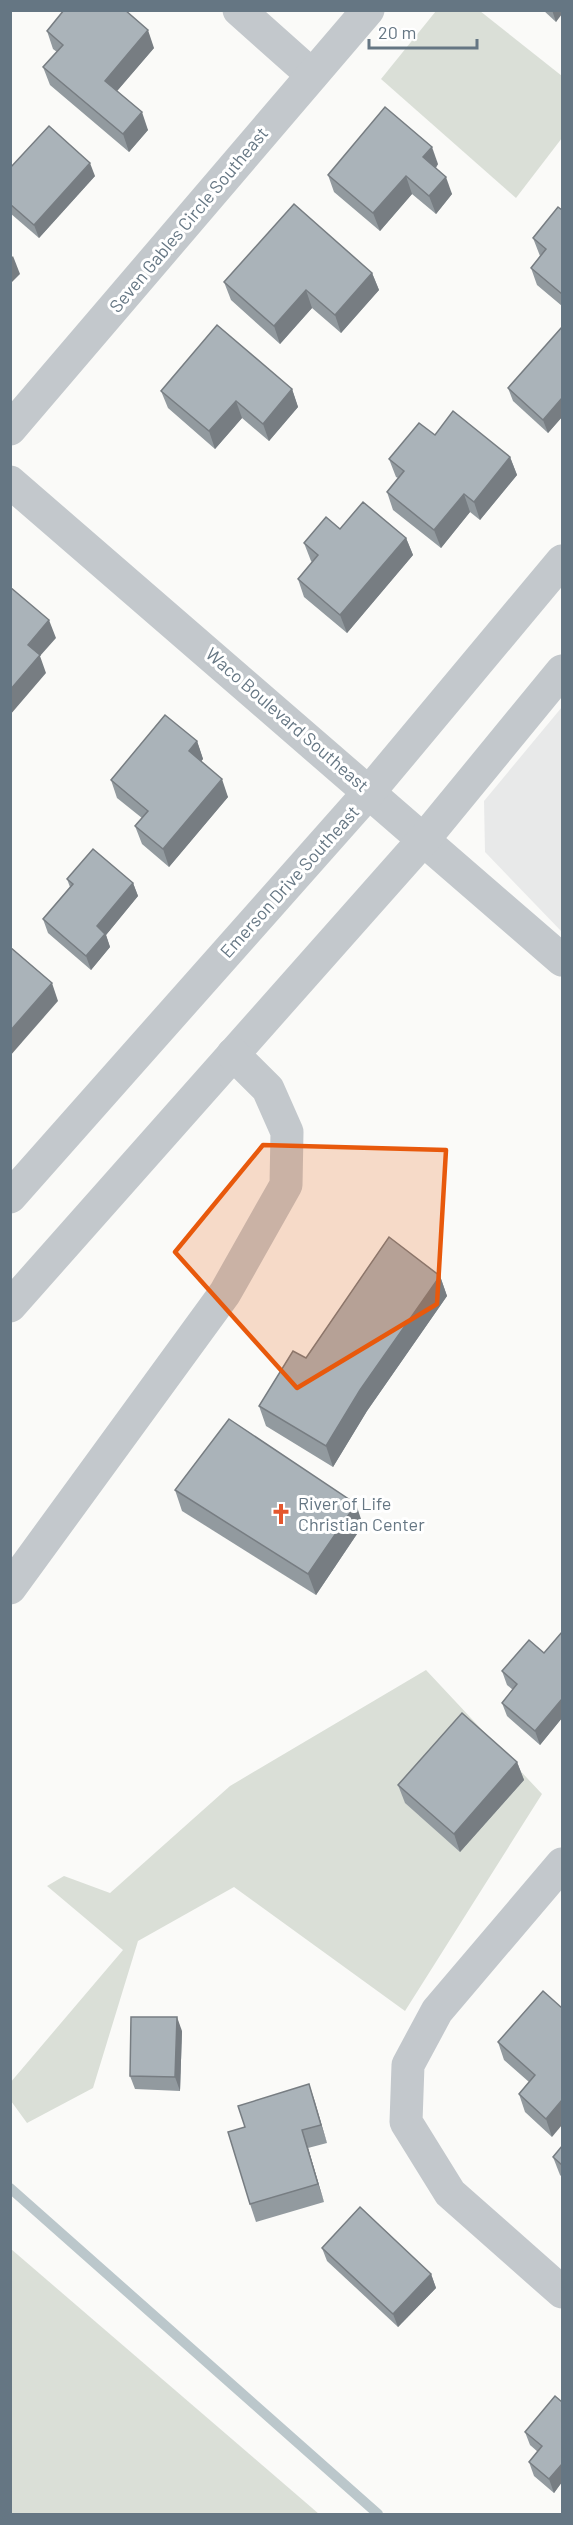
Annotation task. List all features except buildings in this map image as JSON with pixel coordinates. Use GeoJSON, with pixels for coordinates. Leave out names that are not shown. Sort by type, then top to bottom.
{"type":"FeatureCollection","features":[{"type":"Feature","properties":{"kind":"street"},"geometry":{"type":"LineString","coordinates":[[239,10],[312,75]]}},
{"type":"Feature","properties":{"kind":"street","name":"Seven Gables Circle Southeast"},"geometry":{"type":"LineString","coordinates":[[10,429],[368,10]]}},
{"type":"Feature","properties":{"kind":"street","name":"Waco Boulevard Southeast"},"geometry":{"type":"LineString","coordinates":[[10,482],[425,838],[562,960]]}},
{"type":"Feature","properties":{"kind":"street","name":"Emerson Drive Southeast"},"geometry":{"type":"LineString","coordinates":[[10,1197],[370,791],[562,561]]}},
{"type":"Feature","properties":{"kind":"street"},"geometry":{"type":"LineString","coordinates":[[10,1306],[425,838],[562,671]]}},
{"type":"Feature","properties":{"kind":"street"},"geometry":{"type":"LineString","coordinates":[[10,1588],[225,1293],[286,1185],[287,1132],[268,1089],[233,1054]]}},
{"type":"Feature","properties":{"kind":"street"},"geometry":{"type":"LineString","coordinates":[[562,1864],[436,2011],[408,2065],[406,2122],[450,2193],[562,2292]]}},
{"type":"Feature","properties":{"kind":"highlighted area"},"geometry":{"type":"Polygon","coordinates":[[[263,1145],[446,1150],[437,1304],[297,1388],[175,1252],[263,1145]]]}},
{"type":"Feature","properties":{"kind":"shaded area"},"geometry":{"type":"Polygon","coordinates":[[[436,11],[480,11],[562,76],[562,138],[516,198],[381,79],[436,11]]]}},
{"type":"Feature","properties":{"kind":"shaded area"},"geometry":{"type":"Polygon","coordinates":[[[562,707],[562,932],[485,852],[484,801],[562,707]]]}},
{"type":"Feature","properties":{"kind":"shaded area"},"geometry":{"type":"Polygon","coordinates":[[[426,1670],[542,1794],[405,2011],[234,1887],[138,1941],[93,2088],[27,2123],[11,2101],[10,2083],[123,1950],[47,1886],[64,1876],[110,1893],[230,1786],[426,1670]]]}},
{"type":"Feature","properties":{"kind":"shaded area"},"geometry":{"type":"Polygon","coordinates":[[[11,2249],[319,2514],[11,2514],[11,2249]]]}},
{"type":"Feature","properties":{"kind":"waterway"},"geometry":{"type":"LineString","coordinates":[[10,2188],[378,2514]]}},
{"type":"Feature","properties":{"kind":"place","name":"River of Life Christian Center"},"geometry":{"type":"Point","coordinates":[281,1514]}}]}
